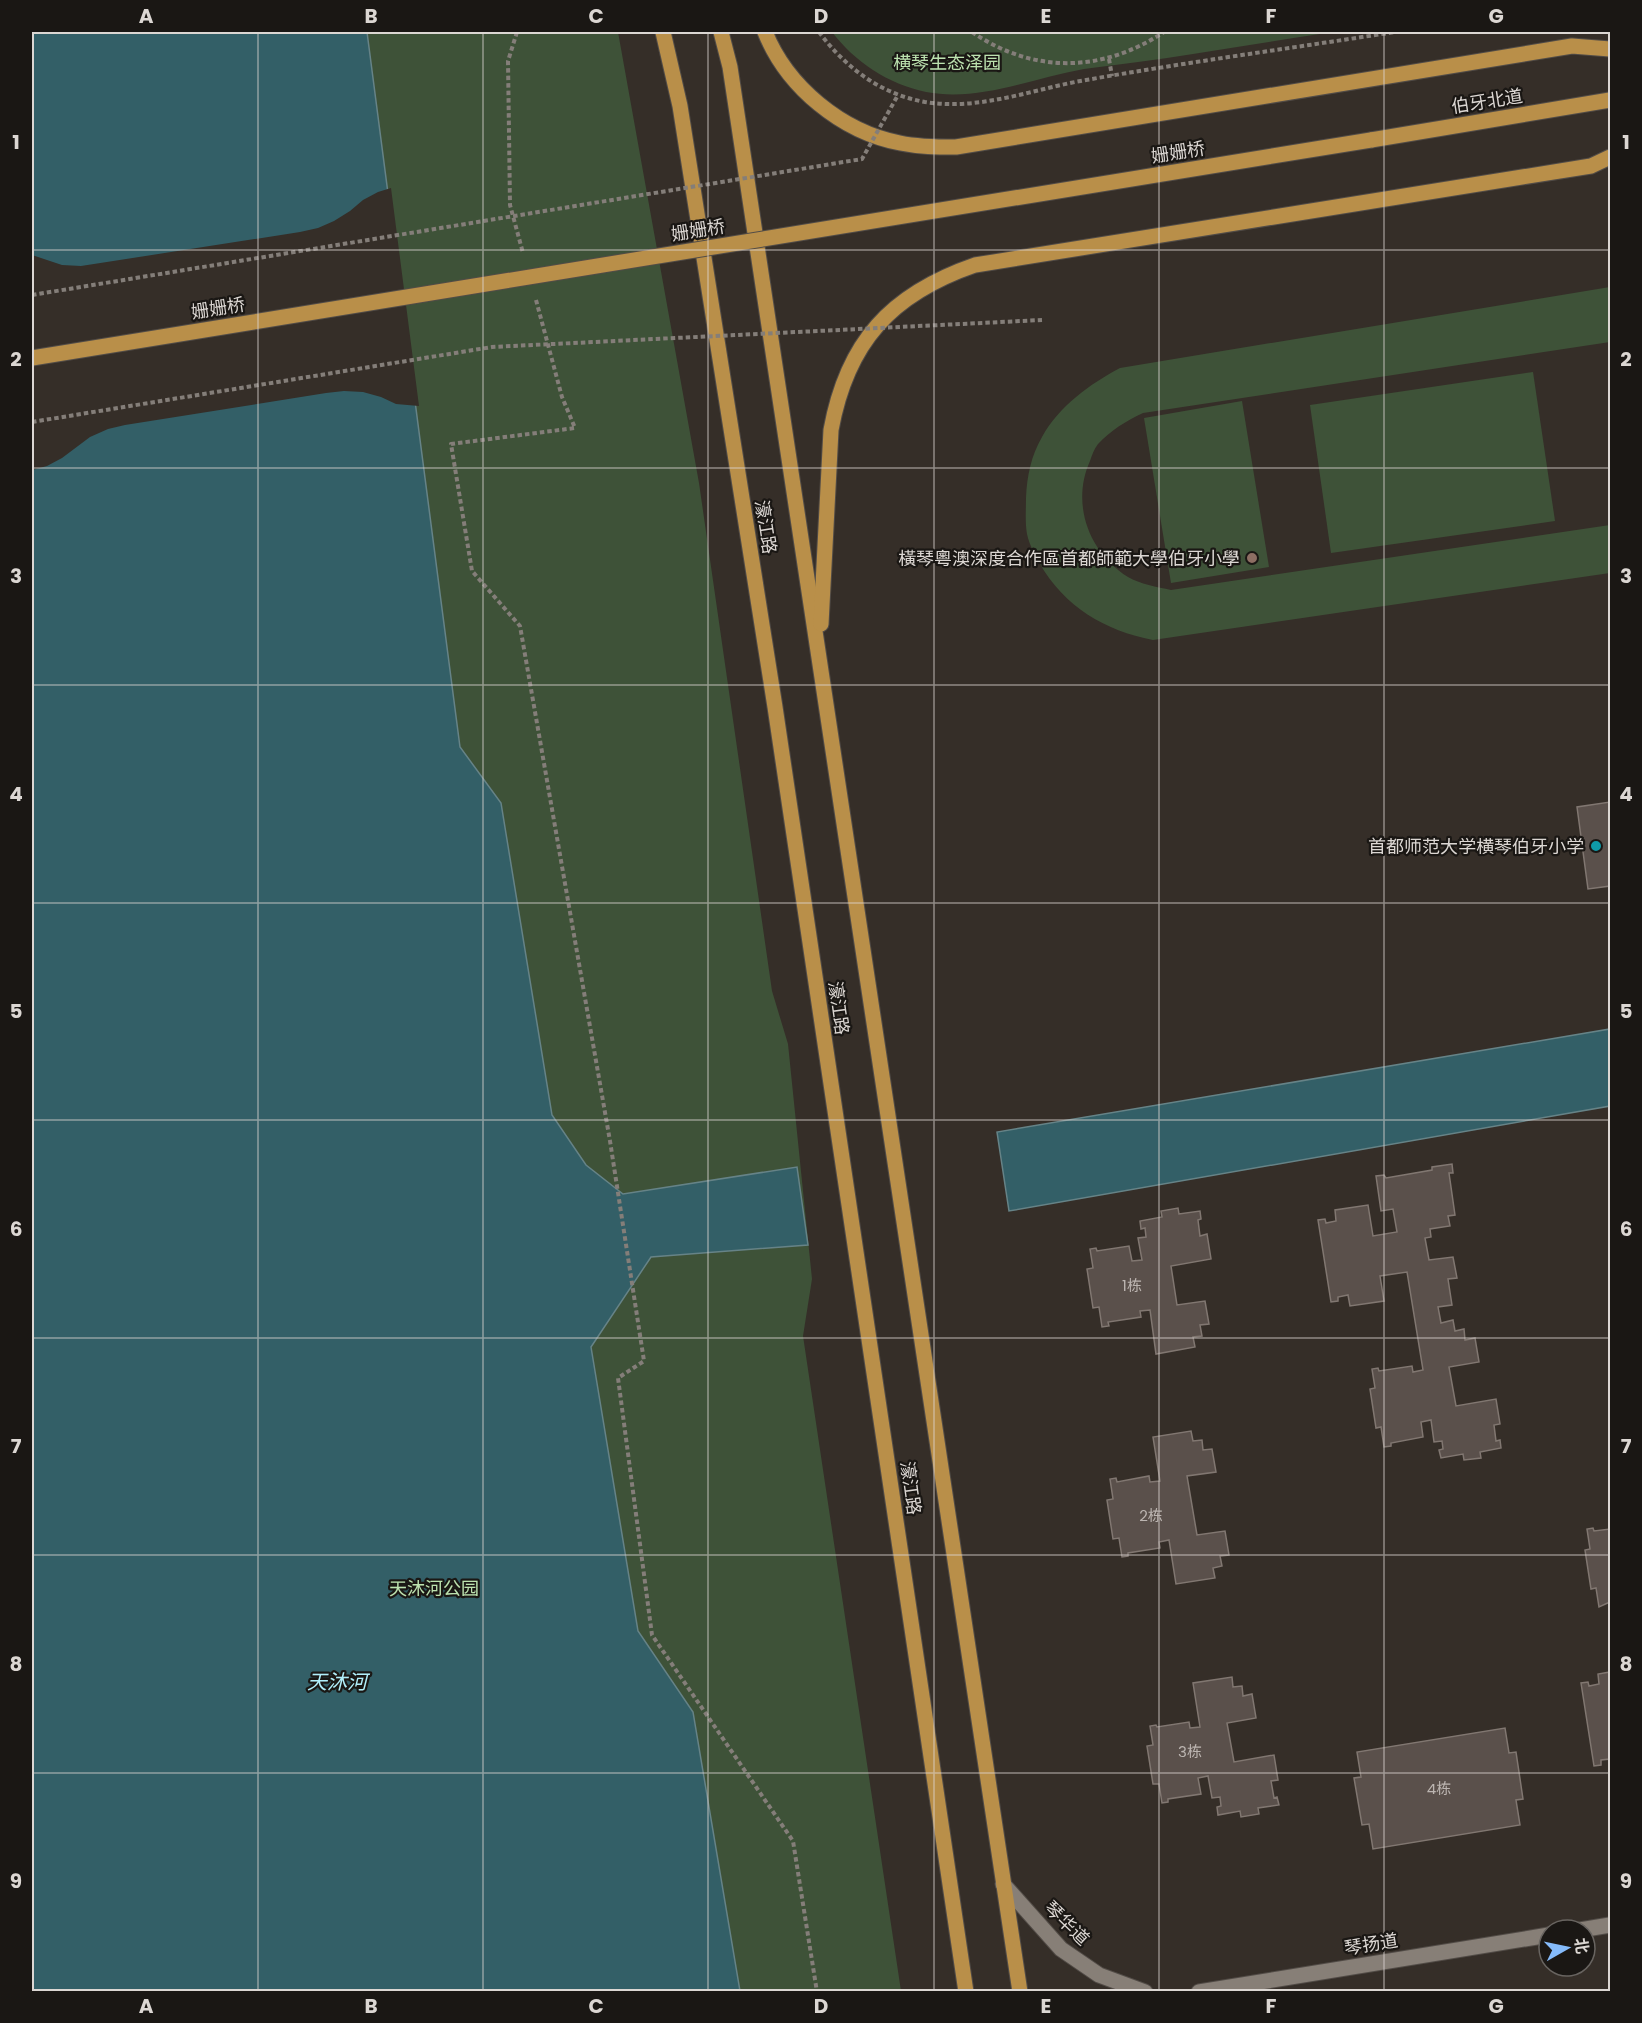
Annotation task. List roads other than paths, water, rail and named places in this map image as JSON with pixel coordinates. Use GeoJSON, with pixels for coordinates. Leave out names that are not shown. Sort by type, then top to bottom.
{"type":"FeatureCollection","features":[{"type":"Feature","properties":{"kind":"main road","name":"濠江路"},"geometry":{"type":"LineString","coordinates":[[663,32],[681,106],[775,708],[966,1992]]}},
{"type":"Feature","properties":{"kind":"main road","name":"濠江路"},"geometry":{"type":"LineString","coordinates":[[721,32],[730,67],[1020,1992]]}},
{"type":"Feature","properties":{"kind":"main road"},"geometry":{"type":"LineString","coordinates":[[765,32],[781,62],[799,85],[820,105],[844,122],[870,134],[898,143],[927,147],[956,147],[1572,46],[1611,49]]}},
{"type":"Feature","properties":{"kind":"main road","name":"伯牙北道"},"geometry":{"type":"LineString","coordinates":[[1371,140],[1611,100]]}},
{"type":"Feature","properties":{"kind":"main road","name":"姗姗桥"},"geometry":{"type":"LineString","coordinates":[[32,358],[1371,140]]}},
{"type":"Feature","properties":{"kind":"main road"},"geometry":{"type":"LineString","coordinates":[[819,657],[831,430],[836,401],[846,374],[860,348],[877,325],[921,288],[975,265],[1591,166],[1611,157]]}},
{"type":"Feature","properties":{"kind":"street","name":"琴华道"},"geometry":{"type":"LineString","coordinates":[[1003,1884],[1061,1949],[1099,1975],[1145,1992]]}},
{"type":"Feature","properties":{"kind":"street","name":"琴扬道"},"geometry":{"type":"LineString","coordinates":[[1199,1992],[1537,1937]]}},
{"type":"Feature","properties":{"kind":"water","name":"天沐河"},"geometry":{"type":"Polygon","coordinates":[[[32,32],[367,32],[460,747],[501,803],[552,1115],[586,1165],[623,1194],[797,1167],[808,1245],[651,1257],[591,1347],[638,1631],[693,1712],[740,1991],[32,1992],[32,32]]]}},
{"type":"Feature","properties":{"kind":"water"},"geometry":{"type":"Polygon","coordinates":[[[1610,1029],[1610,1106],[1009,1211],[997,1132],[1610,1029]]]}},
{"type":"Feature","properties":{"kind":"place","name":"橫琴粵澳深度合作區首都師範大學伯牙小學"},"geometry":{"type":"Point","coordinates":[1252,558]}},
{"type":"Feature","properties":{"kind":"place","name":"首都师范大学横琴伯牙小学"},"geometry":{"type":"Point","coordinates":[1596,846]}},
{"type":"Feature","properties":{"kind":"park label","name":"横琴生态泽园"},"geometry":{"type":"Point","coordinates":[947,62]}},
{"type":"Feature","properties":{"kind":"park label","name":"天沐河公园"},"geometry":{"type":"Point","coordinates":[434,1588]}}]}
